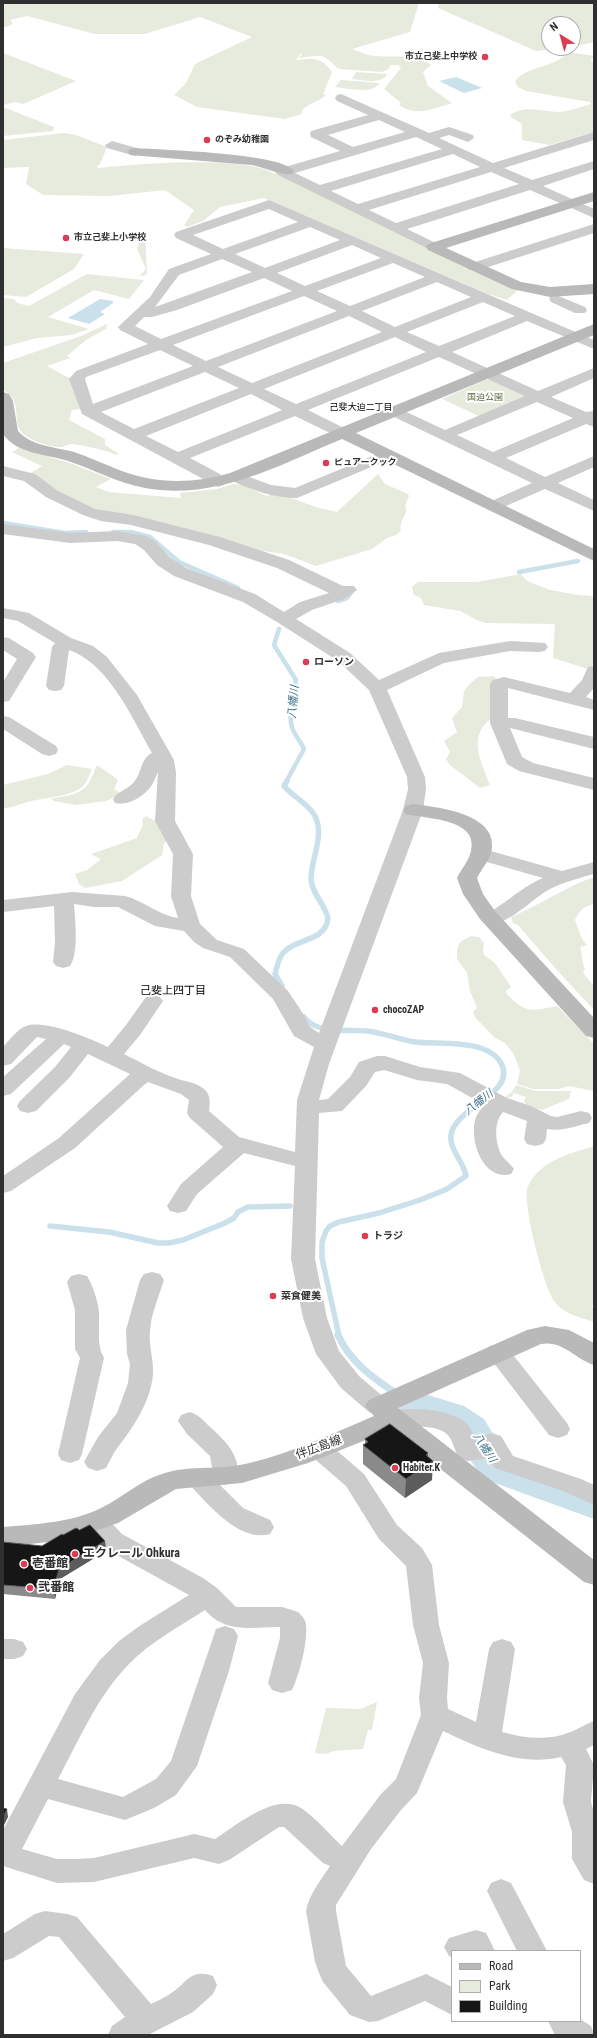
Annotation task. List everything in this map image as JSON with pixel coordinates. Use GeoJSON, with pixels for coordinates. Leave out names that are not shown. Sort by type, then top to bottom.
{"type":"FeatureCollection","features":[{"type":"Feature","properties":{"kind":"street"},"geometry":{"type":"LineString","coordinates":[[341,98],[594,214]]}},
{"type":"Feature","properties":{"kind":"street"},"geometry":{"type":"LineString","coordinates":[[322,120],[365,109]]}},
{"type":"Feature","properties":{"kind":"street"},"geometry":{"type":"LineString","coordinates":[[352,152],[316,134],[380,116]]}},
{"type":"Feature","properties":{"kind":"street"},"geometry":{"type":"LineString","coordinates":[[468,138],[449,131],[422,135],[352,152],[283,172],[510,284],[528,289],[563,292],[594,289]]}},
{"type":"Feature","properties":{"kind":"street"},"geometry":{"type":"LineString","coordinates":[[357,209],[594,136]]}},
{"type":"Feature","properties":{"kind":"street"},"geometry":{"type":"LineString","coordinates":[[112,145],[135,152],[252,161],[269,164],[287,171]]}},
{"type":"Feature","properties":{"kind":"street"},"geometry":{"type":"LineString","coordinates":[[320,190],[453,150]]}},
{"type":"Feature","properties":{"kind":"street"},"geometry":{"type":"LineString","coordinates":[[395,228],[594,166]]}},
{"type":"Feature","properties":{"kind":"street"},"geometry":{"type":"LineString","coordinates":[[434,247],[594,196]]}},
{"type":"Feature","properties":{"kind":"street"},"geometry":{"type":"LineString","coordinates":[[591,419],[486,374],[181,236],[269,204],[594,345]]}},
{"type":"Feature","properties":{"kind":"street"},"geometry":{"type":"LineString","coordinates":[[310,222],[174,272],[155,300],[125,327],[594,556]]}},
{"type":"Feature","properties":{"kind":"street"},"geometry":{"type":"LineString","coordinates":[[474,267],[594,228]]}},
{"type":"Feature","properties":{"kind":"street"},"geometry":{"type":"LineString","coordinates":[[141,313],[152,313],[172,307],[352,240]]}},
{"type":"Feature","properties":{"kind":"street"},"geometry":{"type":"LineString","coordinates":[[218,482],[214,477],[89,412],[77,379],[82,374],[394,258]]}},
{"type":"Feature","properties":{"kind":"street"},"geometry":{"type":"LineString","coordinates":[[89,412],[438,277]]}},
{"type":"Feature","properties":{"kind":"street"},"geometry":{"type":"LineString","coordinates":[[134,435],[483,297]]}},
{"type":"Feature","properties":{"kind":"street"},"geometry":{"type":"LineString","coordinates":[[556,300],[575,312],[594,304]]}},
{"type":"Feature","properties":{"kind":"street"},"geometry":{"type":"LineString","coordinates":[[177,458],[527,316]]}},
{"type":"Feature","properties":{"kind":"street"},"geometry":{"type":"LineString","coordinates":[[3,397],[8,428],[14,436],[26,444],[75,458],[122,477],[154,485],[179,487],[218,482],[236,477],[594,329]]}},
{"type":"Feature","properties":{"kind":"street"},"geometry":{"type":"LineString","coordinates":[[445,436],[594,373]]}},
{"type":"Feature","properties":{"kind":"street"},"geometry":{"type":"LineString","coordinates":[[395,412],[594,506]]}},
{"type":"Feature","properties":{"kind":"street"},"geometry":{"type":"LineString","coordinates":[[494,458],[591,419]]}},
{"type":"Feature","properties":{"kind":"street"},"geometry":{"type":"LineString","coordinates":[[236,477],[258,488],[287,494],[297,493],[388,455]]}},
{"type":"Feature","properties":{"kind":"street"},"geometry":{"type":"LineString","coordinates":[[493,506],[594,461]]}},
{"type":"Feature","properties":{"kind":"street"},"geometry":{"type":"LineString","coordinates":[[3,471],[29,478],[52,494],[95,514],[133,520],[166,530],[214,541],[283,564],[346,591],[339,596],[305,607],[295,614],[284,618]]}},
{"type":"Feature","properties":{"kind":"street"},"geometry":{"type":"LineString","coordinates":[[3,529],[70,538],[117,536],[140,540],[150,546],[163,561],[174,569],[249,598],[284,618],[344,657],[377,688],[412,764],[416,777],[417,789],[413,810],[311,1086],[308,1107],[303,1257],[315,1318],[328,1354],[350,1382],[419,1417],[450,1425],[459,1430],[468,1452],[488,1448],[504,1462],[572,1485],[594,1496]]}},
{"type":"Feature","properties":{"kind":"street"},"geometry":{"type":"LineString","coordinates":[[3,614],[23,617],[65,642],[87,650],[96,656],[106,666],[128,695],[163,756],[167,773],[165,821],[183,854],[181,896],[190,926],[201,938],[210,944],[237,953],[281,995],[294,1015],[301,1031],[329,1034]]}},
{"type":"Feature","properties":{"kind":"street"},"geometry":{"type":"LineString","coordinates":[[3,642],[27,657],[3,697]]}},
{"type":"Feature","properties":{"kind":"street"},"geometry":{"type":"LineString","coordinates":[[55,686],[61,647],[65,642]]}},
{"type":"Feature","properties":{"kind":"street"},"geometry":{"type":"LineString","coordinates":[[377,688],[439,658],[510,646],[539,647]]}},
{"type":"Feature","properties":{"kind":"street"},"geometry":{"type":"LineString","coordinates":[[574,700],[590,681],[594,671]]}},
{"type":"Feature","properties":{"kind":"street"},"geometry":{"type":"LineString","coordinates":[[594,705],[504,682],[499,684],[499,723],[514,760],[526,767],[594,784]]}},
{"type":"Feature","properties":{"kind":"street"},"geometry":{"type":"LineString","coordinates":[[3,721],[49,750]]}},
{"type":"Feature","properties":{"kind":"street"},"geometry":{"type":"LineString","coordinates":[[499,723],[515,723],[594,743]]}},
{"type":"Feature","properties":{"kind":"street"},"geometry":{"type":"LineString","coordinates":[[122,798],[142,786],[154,759],[163,756]]}},
{"type":"Feature","properties":{"kind":"street"},"geometry":{"type":"LineString","coordinates":[[413,810],[452,815],[464,820],[481,839],[482,848],[480,854],[469,874],[468,882],[473,894],[491,919],[594,1031]]}},
{"type":"Feature","properties":{"kind":"street"},"geometry":{"type":"LineString","coordinates":[[480,854],[559,876]]}},
{"type":"Feature","properties":{"kind":"street"},"geometry":{"type":"LineString","coordinates":[[491,919],[502,915],[525,895],[559,876],[594,868]]}},
{"type":"Feature","properties":{"kind":"street"},"geometry":{"type":"LineString","coordinates":[[3,906],[64,900],[116,900],[125,902],[162,922],[190,926]]}},
{"type":"Feature","properties":{"kind":"street"},"geometry":{"type":"LineString","coordinates":[[62,962],[65,942],[64,900]]}},
{"type":"Feature","properties":{"kind":"street"},"geometry":{"type":"LineString","coordinates":[[112,1055],[133,1030],[153,1001]]}},
{"type":"Feature","properties":{"kind":"street"},"geometry":{"type":"LineString","coordinates":[[3,1059],[35,1031],[61,1036],[86,1044],[112,1055],[147,1074],[170,1084],[193,1091],[200,1100],[198,1113],[225,1137],[239,1145],[306,1161]]}},
{"type":"Feature","properties":{"kind":"street"},"geometry":{"type":"LineString","coordinates":[[3,1089],[61,1036]]}},
{"type":"Feature","properties":{"kind":"street"},"geometry":{"type":"LineString","coordinates":[[28,1106],[60,1075],[75,1055],[86,1044]]}},
{"type":"Feature","properties":{"kind":"street"},"geometry":{"type":"LineString","coordinates":[[308,1107],[334,1106],[358,1081],[367,1067],[377,1063],[393,1064],[417,1073],[446,1076],[501,1100],[536,1128],[581,1118]]}},
{"type":"Feature","properties":{"kind":"street"},"geometry":{"type":"LineString","coordinates":[[3,1186],[67,1143],[131,1084],[147,1074]]}},
{"type":"Feature","properties":{"kind":"street"},"geometry":{"type":"LineString","coordinates":[[501,1100],[487,1116],[485,1126],[489,1155],[503,1169]]}},
{"type":"Feature","properties":{"kind":"street"},"geometry":{"type":"LineString","coordinates":[[178,1206],[189,1189],[239,1145]]}},
{"type":"Feature","properties":{"kind":"street"},"geometry":{"type":"LineString","coordinates":[[96,1462],[107,1443],[129,1414],[140,1383],[142,1364],[138,1354],[138,1330],[152,1280]]}},
{"type":"Feature","properties":{"kind":"street"},"geometry":{"type":"LineString","coordinates":[[70,1454],[92,1358],[87,1349],[87,1310],[79,1282]]}},
{"type":"Feature","properties":{"kind":"street","name":"伴広島線"},"geometry":{"type":"LineString","coordinates":[[3,1537],[58,1530],[95,1522],[120,1510],[162,1484],[197,1477],[241,1474],[319,1449],[393,1404],[498,1352],[536,1336],[549,1334],[567,1337],[594,1356]]}},
{"type":"Feature","properties":{"kind":"street"},"geometry":{"type":"LineString","coordinates":[[498,1352],[558,1429]]}},
{"type":"Feature","properties":{"kind":"street"},"geometry":{"type":"LineString","coordinates":[[393,1404],[594,1575]]}},
{"type":"Feature","properties":{"kind":"street"},"geometry":{"type":"LineString","coordinates":[[190,1421],[219,1450],[226,1462],[225,1476]]}},
{"type":"Feature","properties":{"kind":"street"},"geometry":{"type":"LineString","coordinates":[[319,1449],[355,1480],[388,1532],[413,1555],[419,1565],[426,1625],[436,1663],[433,1698],[435,1715],[407,1785],[391,1802],[361,1842],[322,1903],[321,1911],[330,1962],[334,1973],[360,2006],[369,2009],[378,2008],[426,1987],[451,2001]]}},
{"type":"Feature","properties":{"kind":"street"},"geometry":{"type":"LineString","coordinates":[[197,1477],[234,1515],[261,1527]]}},
{"type":"Feature","properties":{"kind":"street"},"geometry":{"type":"LineString","coordinates":[[95,1522],[113,1541],[194,1585],[208,1595],[230,1618],[282,1617],[289,1619],[293,1624],[293,1638],[282,1683]]}},
{"type":"Feature","properties":{"kind":"street"},"geometry":{"type":"LineString","coordinates":[[208,1595],[151,1632],[120,1657],[85,1702],[4,1854],[30,1864],[57,1871],[94,1870],[194,1846],[219,1852],[272,1817],[282,1815],[291,1816],[333,1856],[350,1861]]}},
{"type":"Feature","properties":{"kind":"street"},"geometry":{"type":"LineString","coordinates":[[41,1786],[125,1809],[166,1787],[182,1766],[216,1671],[225,1636]]}},
{"type":"Feature","properties":{"kind":"street"},"geometry":{"type":"LineString","coordinates":[[487,1739],[502,1649]]}},
{"type":"Feature","properties":{"kind":"street"},"geometry":{"type":"LineString","coordinates":[[435,1715],[487,1739],[510,1746],[533,1750],[569,1744],[594,1732]]}},
{"type":"Feature","properties":{"kind":"street"},"geometry":{"type":"LineString","coordinates":[[569,1744],[580,1765],[577,1802],[586,1832],[586,1859],[594,1872]]}},
{"type":"Feature","properties":{"kind":"street"},"geometry":{"type":"LineString","coordinates":[[501,1891],[531,1950]]}},
{"type":"Feature","properties":{"kind":"street"},"geometry":{"type":"LineString","coordinates":[[3,1949],[45,1923],[67,1926],[134,2027],[182,2003],[202,1985]]}},
{"type":"Feature","properties":{"kind":"street"},"geometry":{"type":"LineString","coordinates":[[564,2022],[566,2026],[580,2035]]}},
{"type":"Feature","properties":{"kind":"green space"},"geometry":{"type":"Polygon","coordinates":[[[3,3],[419,3],[410,32],[352,49],[373,56],[412,57],[425,61],[431,65],[423,72],[428,86],[452,103],[425,111],[412,111],[405,109],[399,105],[401,103],[384,89],[401,68],[398,65],[390,65],[389,69],[382,72],[339,69],[341,64],[338,69],[324,57],[317,56],[299,58],[302,54],[301,53],[296,60],[308,59],[320,61],[324,63],[332,72],[323,94],[326,95],[302,110],[302,114],[285,119],[197,107],[174,95],[186,83],[195,64],[252,37],[200,17],[145,34],[95,34],[27,16],[10,20],[13,24],[3,28],[3,3]]]}},
{"type":"Feature","properties":{"kind":"green space"},"geometry":{"type":"Polygon","coordinates":[[[436,3],[594,3],[594,42],[581,45],[581,16],[541,16],[541,51],[536,51],[438,8],[439,4],[436,3]]]}},
{"type":"Feature","properties":{"kind":"green space"},"geometry":{"type":"Polygon","coordinates":[[[3,53],[76,81],[23,104],[16,102],[3,105],[3,53]]]}},
{"type":"Feature","properties":{"kind":"green space"},"geometry":{"type":"Polygon","coordinates":[[[581,54],[594,56],[590,61],[594,62],[594,132],[549,145],[522,140],[522,124],[510,115],[528,109],[560,112],[591,104],[590,102],[526,91],[518,87],[515,81],[527,72],[563,57],[581,56],[581,54]]]}},
{"type":"Feature","properties":{"kind":"green space"},"geometry":{"type":"Polygon","coordinates":[[[356,72],[387,74],[381,80],[366,81],[352,79],[356,72]]]}},
{"type":"Feature","properties":{"kind":"green space"},"geometry":{"type":"Polygon","coordinates":[[[341,80],[380,83],[372,89],[366,90],[335,87],[341,80]]]}},
{"type":"Feature","properties":{"kind":"green space"},"geometry":{"type":"Polygon","coordinates":[[[3,107],[54,127],[53,131],[3,136],[3,107]]]}},
{"type":"Feature","properties":{"kind":"green space"},"geometry":{"type":"Polygon","coordinates":[[[64,133],[76,135],[107,147],[100,164],[96,167],[100,168],[190,162],[241,164],[260,168],[274,174],[276,171],[519,289],[507,300],[488,294],[264,198],[220,207],[203,221],[187,227],[184,225],[194,210],[165,190],[110,196],[43,195],[26,184],[29,167],[3,168],[3,140],[64,133]]]}},
{"type":"Feature","properties":{"kind":"green space"},"geometry":{"type":"Polygon","coordinates":[[[145,235],[147,273],[144,276],[137,275],[140,275],[146,269],[137,249],[140,238],[145,235]]]}},
{"type":"Feature","properties":{"kind":"green space"},"geometry":{"type":"Polygon","coordinates":[[[3,248],[84,254],[74,269],[26,297],[3,295],[3,248]]]}},
{"type":"Feature","properties":{"kind":"green space"},"geometry":{"type":"Polygon","coordinates":[[[87,274],[144,280],[129,299],[94,290],[48,317],[89,329],[72,335],[37,338],[3,347],[3,298],[14,299],[17,303],[29,306],[87,274]]]}},
{"type":"Feature","properties":{"kind":"green space"},"geometry":{"type":"Polygon","coordinates":[[[107,324],[106,329],[86,340],[67,356],[70,358],[47,366],[71,379],[81,409],[72,410],[69,420],[105,439],[105,445],[119,454],[116,455],[75,444],[62,447],[53,447],[26,436],[18,425],[14,401],[10,395],[3,390],[3,363],[81,336],[107,324]]]}},
{"type":"Feature","properties":{"kind":"green space","name":"国迫公園"},"geometry":{"type":"Polygon","coordinates":[[[485,380],[494,380],[526,395],[526,398],[481,417],[442,399],[485,380]]]}},
{"type":"Feature","properties":{"kind":"green space"},"geometry":{"type":"Polygon","coordinates":[[[19,448],[70,463],[111,479],[96,487],[109,492],[181,498],[180,493],[217,489],[233,484],[243,485],[267,496],[271,494],[291,498],[319,508],[337,512],[378,474],[385,484],[408,494],[409,496],[405,505],[406,511],[401,524],[401,531],[396,535],[387,538],[372,549],[316,566],[284,554],[250,549],[98,511],[53,490],[29,474],[42,466],[12,452],[19,448]]]}},
{"type":"Feature","properties":{"kind":"green space"},"geometry":{"type":"Polygon","coordinates":[[[521,574],[527,581],[550,590],[592,596],[594,601],[594,660],[591,670],[553,658],[555,624],[486,623],[460,611],[424,605],[421,598],[414,595],[412,587],[418,582],[477,582],[521,574]]]}},
{"type":"Feature","properties":{"kind":"green space"},"geometry":{"type":"Polygon","coordinates":[[[494,676],[496,679],[495,716],[486,723],[478,739],[478,748],[482,766],[490,785],[480,788],[450,765],[446,759],[450,752],[444,741],[457,732],[452,718],[462,707],[464,691],[478,677],[494,676]]]}},
{"type":"Feature","properties":{"kind":"green space"},"geometry":{"type":"Polygon","coordinates":[[[67,765],[92,769],[86,782],[81,788],[69,793],[3,808],[3,785],[48,774],[67,765]]]}},
{"type":"Feature","properties":{"kind":"green space"},"geometry":{"type":"Polygon","coordinates":[[[96,766],[99,766],[118,780],[114,789],[119,792],[119,795],[106,801],[75,805],[54,801],[51,799],[73,794],[83,789],[92,778],[96,766]]]}},
{"type":"Feature","properties":{"kind":"green space"},"geometry":{"type":"Polygon","coordinates":[[[146,816],[157,822],[168,841],[164,843],[162,855],[122,881],[85,888],[79,884],[75,874],[87,870],[100,860],[91,854],[137,838],[143,824],[142,820],[146,816]]]}},
{"type":"Feature","properties":{"kind":"green space"},"geometry":{"type":"Polygon","coordinates":[[[594,877],[594,904],[582,909],[575,920],[582,939],[587,945],[580,947],[585,969],[583,973],[594,986],[594,1010],[518,925],[513,923],[511,917],[594,877]]]}},
{"type":"Feature","properties":{"kind":"green space"},"geometry":{"type":"Polygon","coordinates":[[[471,936],[479,937],[484,943],[484,955],[495,963],[511,987],[506,991],[513,1000],[524,1008],[535,1010],[557,1006],[594,1044],[594,1091],[569,1086],[559,1089],[533,1089],[517,1084],[520,1070],[513,1053],[505,1043],[494,1037],[474,1016],[473,1012],[477,1008],[470,991],[467,973],[457,959],[457,949],[460,942],[471,936]]]}},
{"type":"Feature","properties":{"kind":"green space"},"geometry":{"type":"Polygon","coordinates":[[[516,1085],[536,1091],[571,1091],[569,1099],[542,1110],[527,1106],[524,1101],[526,1097],[514,1093],[511,1097],[504,1098],[512,1092],[516,1085]]]}},
{"type":"Feature","properties":{"kind":"green space"},"geometry":{"type":"Polygon","coordinates":[[[594,1146],[594,1305],[591,1306],[594,1309],[594,1322],[567,1312],[554,1301],[545,1279],[535,1244],[527,1195],[528,1186],[534,1177],[548,1164],[566,1155],[594,1146]]]}},
{"type":"Feature","properties":{"kind":"green space"},"geometry":{"type":"Polygon","coordinates":[[[377,1702],[372,1730],[368,1730],[363,1749],[334,1751],[326,1754],[315,1753],[326,1708],[360,1709],[377,1702]]]}},
{"type":"Feature","properties":{"kind":"water"},"geometry":{"type":"Polygon","coordinates":[[[456,77],[482,88],[464,93],[439,81],[456,77]]]}},
{"type":"Feature","properties":{"kind":"water"},"geometry":{"type":"Polygon","coordinates":[[[100,299],[113,301],[113,303],[100,312],[105,314],[89,324],[68,318],[100,299]]]}},
{"type":"Feature","properties":{"kind":"building"},"geometry":{"type":"Polygon","coordinates":[[[390,1424],[428,1453],[426,1455],[433,1461],[406,1479],[363,1445],[368,1442],[365,1439],[390,1424]]]}},
{"type":"Feature","properties":{"kind":"building"},"geometry":{"type":"Polygon","coordinates":[[[90,1525],[105,1541],[59,1569],[54,1589],[3,1585],[3,1542],[42,1546],[62,1534],[63,1535],[77,1528],[79,1530],[90,1525]]]}},
{"type":"Feature","properties":{"kind":"building"},"geometry":{"type":"Polygon","coordinates":[[[3,1808],[7,1809],[3,1818],[3,1808]]]}},
{"type":"Feature","properties":{"kind":"waterway","name":"八幡川"},"geometry":{"type":"LineString","coordinates":[[3,523],[65,533],[86,532]]}},
{"type":"Feature","properties":{"kind":"waterway","name":"八幡川"},"geometry":{"type":"LineString","coordinates":[[113,532],[131,532],[150,537],[179,562],[238,588]]}},
{"type":"Feature","properties":{"kind":"waterway"},"geometry":{"type":"LineString","coordinates":[[519,572],[578,561]]}},
{"type":"Feature","properties":{"kind":"waterway"},"geometry":{"type":"LineString","coordinates":[[338,601],[347,598],[353,590]]}},
{"type":"Feature","properties":{"kind":"waterway","name":"八幡川"},"geometry":{"type":"LineString","coordinates":[[279,629],[274,645],[296,680],[291,703],[291,721],[293,730],[304,749],[286,782]]}},
{"type":"Feature","properties":{"kind":"waterway","name":"八幡川"},"geometry":{"type":"LineString","coordinates":[[282,986],[275,974],[281,955],[288,948],[316,936],[326,926],[328,918],[316,894],[311,879],[318,839],[318,824],[312,811],[284,786],[287,781]]}},
{"type":"Feature","properties":{"kind":"waterway","name":"八幡川"},"geometry":{"type":"LineString","coordinates":[[304,1017],[310,1023],[325,1029],[367,1031],[415,1042],[474,1046],[494,1055],[501,1063],[504,1073],[501,1082],[495,1091],[465,1114],[457,1122],[452,1131],[451,1143],[465,1170],[466,1176],[447,1189],[420,1200],[379,1213],[339,1222],[330,1226],[326,1231],[322,1242],[322,1258],[339,1336]]}},
{"type":"Feature","properties":{"kind":"waterway"},"geometry":{"type":"LineString","coordinates":[[50,1226],[109,1232],[158,1243],[169,1243],[183,1240],[225,1223],[234,1218],[238,1212],[248,1207],[290,1206]]}},
{"type":"Feature","properties":{"kind":"waterway","name":"八幡川"},"geometry":{"type":"LineString","coordinates":[[338,1335],[343,1345],[363,1369],[397,1394]]}},
{"type":"Feature","properties":{"kind":"waterway","name":"八幡川"},"geometry":{"type":"LineString","coordinates":[[407,1399],[415,1404]]}},
{"type":"Feature","properties":{"kind":"waterway","name":"八幡川"},"geometry":{"type":"LineString","coordinates":[[415,1404],[451,1415],[471,1428],[486,1454],[498,1469],[581,1498],[594,1505]]}},
{"type":"Feature","properties":{"kind":"place","name":"市立己斐上中学校"},"geometry":{"type":"Point","coordinates":[485,57]}},
{"type":"Feature","properties":{"kind":"place","name":"のぞみ幼稚園"},"geometry":{"type":"Point","coordinates":[207,140]}},
{"type":"Feature","properties":{"kind":"place","name":"市立己斐上小学校"},"geometry":{"type":"Point","coordinates":[66,238]}},
{"type":"Feature","properties":{"kind":"place","name":"ピュアークック"},"geometry":{"type":"Point","coordinates":[326,463]}},
{"type":"Feature","properties":{"kind":"place","name":"ローソン"},"geometry":{"type":"Point","coordinates":[306,662]}},
{"type":"Feature","properties":{"kind":"place","name":"chocoZAP"},"geometry":{"type":"Point","coordinates":[375,1010]}},
{"type":"Feature","properties":{"kind":"place","name":"トラジ"},"geometry":{"type":"Point","coordinates":[365,1236]}},
{"type":"Feature","properties":{"kind":"place","name":"菜食健美"},"geometry":{"type":"Point","coordinates":[273,1296]}},
{"type":"Feature","properties":{"kind":"place","name":"Habiter.K"},"geometry":{"type":"Point","coordinates":[395,1468]}},
{"type":"Feature","properties":{"kind":"place","name":"エクレール Ohkura"},"geometry":{"type":"Point","coordinates":[75,1554]}},
{"type":"Feature","properties":{"kind":"place","name":"壱番館"},"geometry":{"type":"Point","coordinates":[24,1564]}},
{"type":"Feature","properties":{"kind":"place","name":"弐番館"},"geometry":{"type":"Point","coordinates":[30,1588]}},
{"type":"Feature","properties":{"kind":"district","name":"己斐大迫二丁目"},"geometry":{"type":"Point","coordinates":[361,408]}},
{"type":"Feature","properties":{"kind":"district","name":"己斐上四丁目"},"geometry":{"type":"Point","coordinates":[173,991]}}]}
